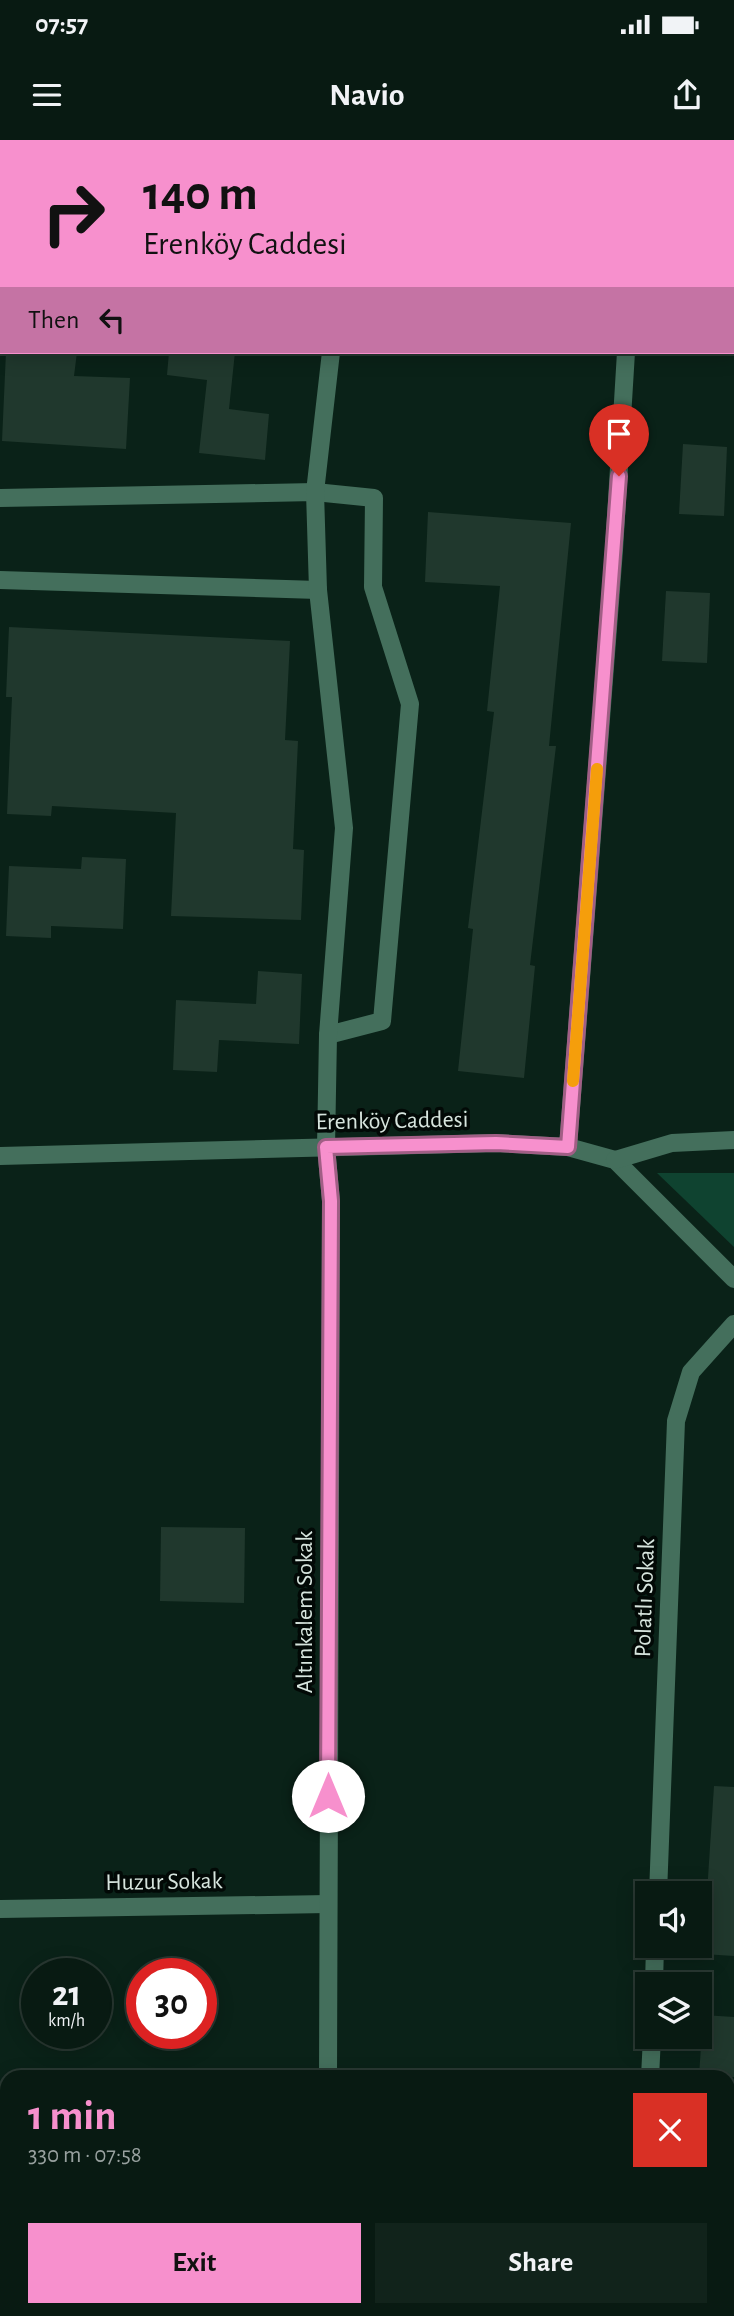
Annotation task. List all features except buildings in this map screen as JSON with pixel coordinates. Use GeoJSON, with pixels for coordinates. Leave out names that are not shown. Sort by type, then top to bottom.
{"type":"FeatureCollection","features":[{"type":"Feature","properties":{"kind":"street","name":"Altınkalem Sokak"},"geometry":{"type":"LineString","coordinates":[[328,2070],[331,1201],[326,1147],[328,1035],[344,828],[318,590],[315,492],[331,354]]}},
{"type":"Feature","properties":{"kind":"street"},"geometry":{"type":"LineString","coordinates":[[568,1147],[614,550],[626,354]]}},
{"type":"Feature","properties":{"kind":"street"},"geometry":{"type":"LineString","coordinates":[[0,498],[315,492],[374,498],[373,586],[410,704],[382,1021],[328,1035]]}},
{"type":"Feature","properties":{"kind":"street"},"geometry":{"type":"LineString","coordinates":[[0,580],[318,590]]}},
{"type":"Feature","properties":{"kind":"street"},"geometry":{"type":"LineString","coordinates":[[615,1160],[672,1143],[734,1140]]}},
{"type":"Feature","properties":{"kind":"street","name":"Erenköy Caddesi"},"geometry":{"type":"LineString","coordinates":[[0,1156],[496,1143],[568,1147],[615,1160],[734,1279]]}},
{"type":"Feature","properties":{"kind":"street","name":"Polatlı Sokak"},"geometry":{"type":"LineString","coordinates":[[658,1881],[676,1421],[691,1372],[734,1324]]}},
{"type":"Feature","properties":{"kind":"street","name":"Huzur Sokak"},"geometry":{"type":"LineString","coordinates":[[0,1909],[328,1904]]}},
{"type":"Feature","properties":{"kind":"street"},"geometry":{"type":"LineString","coordinates":[[650,2070],[651,2049]]}},
{"type":"Feature","properties":{"kind":"green space"},"geometry":{"type":"Polygon","coordinates":[[[657,1173],[734,1173],[734,1247],[657,1173]]]}},
{"type":"Feature","properties":{"kind":"slow traffic"},"geometry":{"type":"LineString","coordinates":[[573,1081],[597,769]]}},
{"type":"Feature","properties":{"kind":"route"},"geometry":{"type":"LineString","coordinates":[[328,1796],[331,1201],[326,1147],[496,1143],[568,1147],[619,476]]}}]}
